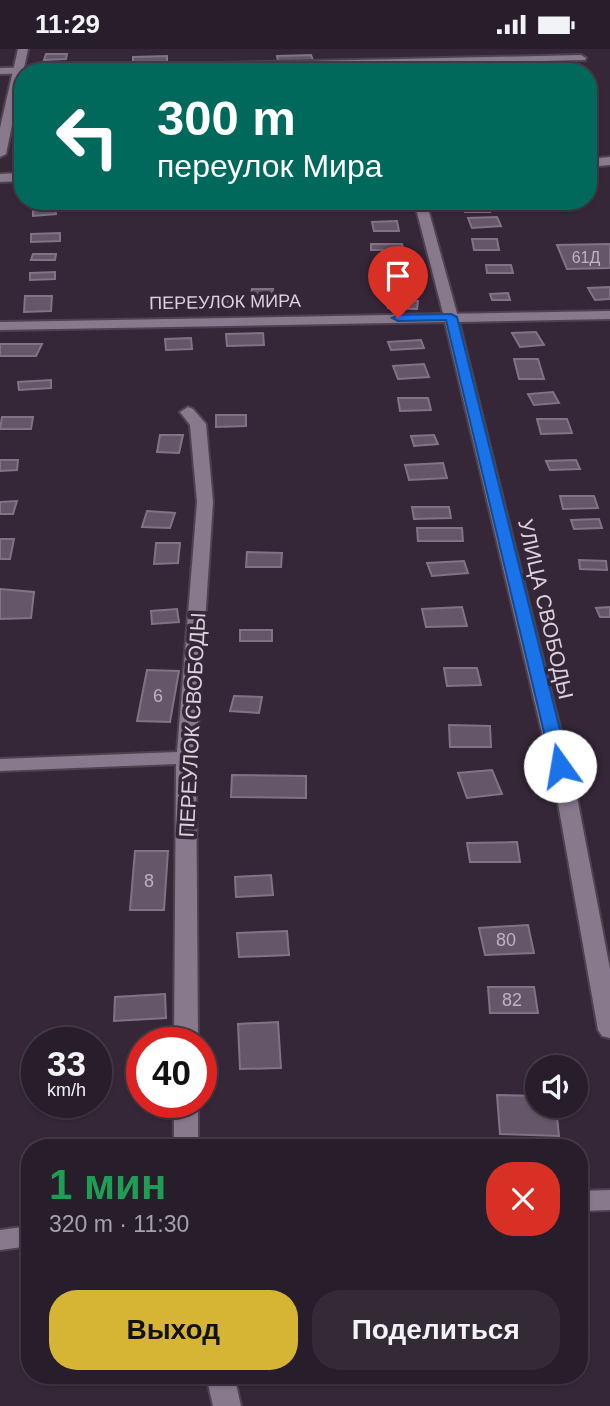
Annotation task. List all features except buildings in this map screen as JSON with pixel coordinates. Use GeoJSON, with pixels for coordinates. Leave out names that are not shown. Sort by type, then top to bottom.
{"type":"FeatureCollection","features":[{"type":"Feature","properties":{"kind":"street"},"geometry":{"type":"LineString","coordinates":[[472,63],[581,58]]}},
{"type":"Feature","properties":{"kind":"street"},"geometry":{"type":"LineString","coordinates":[[0,154],[14,89]]}},
{"type":"Feature","properties":{"kind":"street","name":"УЛИЦА СВОБОДЫ"},"geometry":{"type":"LineString","coordinates":[[422,210],[451,317],[566,792],[610,1030]]}},
{"type":"Feature","properties":{"kind":"street","name":"ПЕРЕУЛОК МИРА"},"geometry":{"type":"LineString","coordinates":[[0,325],[610,315]]}},
{"type":"Feature","properties":{"kind":"street","name":"ПЕРЕУЛОК СВОБОДЫ"},"geometry":{"type":"LineString","coordinates":[[186,1027],[186,758],[205,502],[198,424],[188,412]]}},
{"type":"Feature","properties":{"kind":"street"},"geometry":{"type":"LineString","coordinates":[[0,765],[186,758]]}},
{"type":"Feature","properties":{"kind":"street"},"geometry":{"type":"LineString","coordinates":[[186,1118],[186,1139]]}},
{"type":"Feature","properties":{"kind":"street"},"geometry":{"type":"LineString","coordinates":[[588,1201],[610,1200]]}},
{"type":"Feature","properties":{"kind":"street"},"geometry":{"type":"LineString","coordinates":[[0,1240],[21,1237]]}},
{"type":"Feature","properties":{"kind":"street"},"geometry":{"type":"LineString","coordinates":[[222,1384],[227,1406]]}},
{"type":"Feature","properties":{"kind":"route"},"geometry":{"type":"LineString","coordinates":[[398,318],[451,317],[494,485],[560,766]]}}]}
